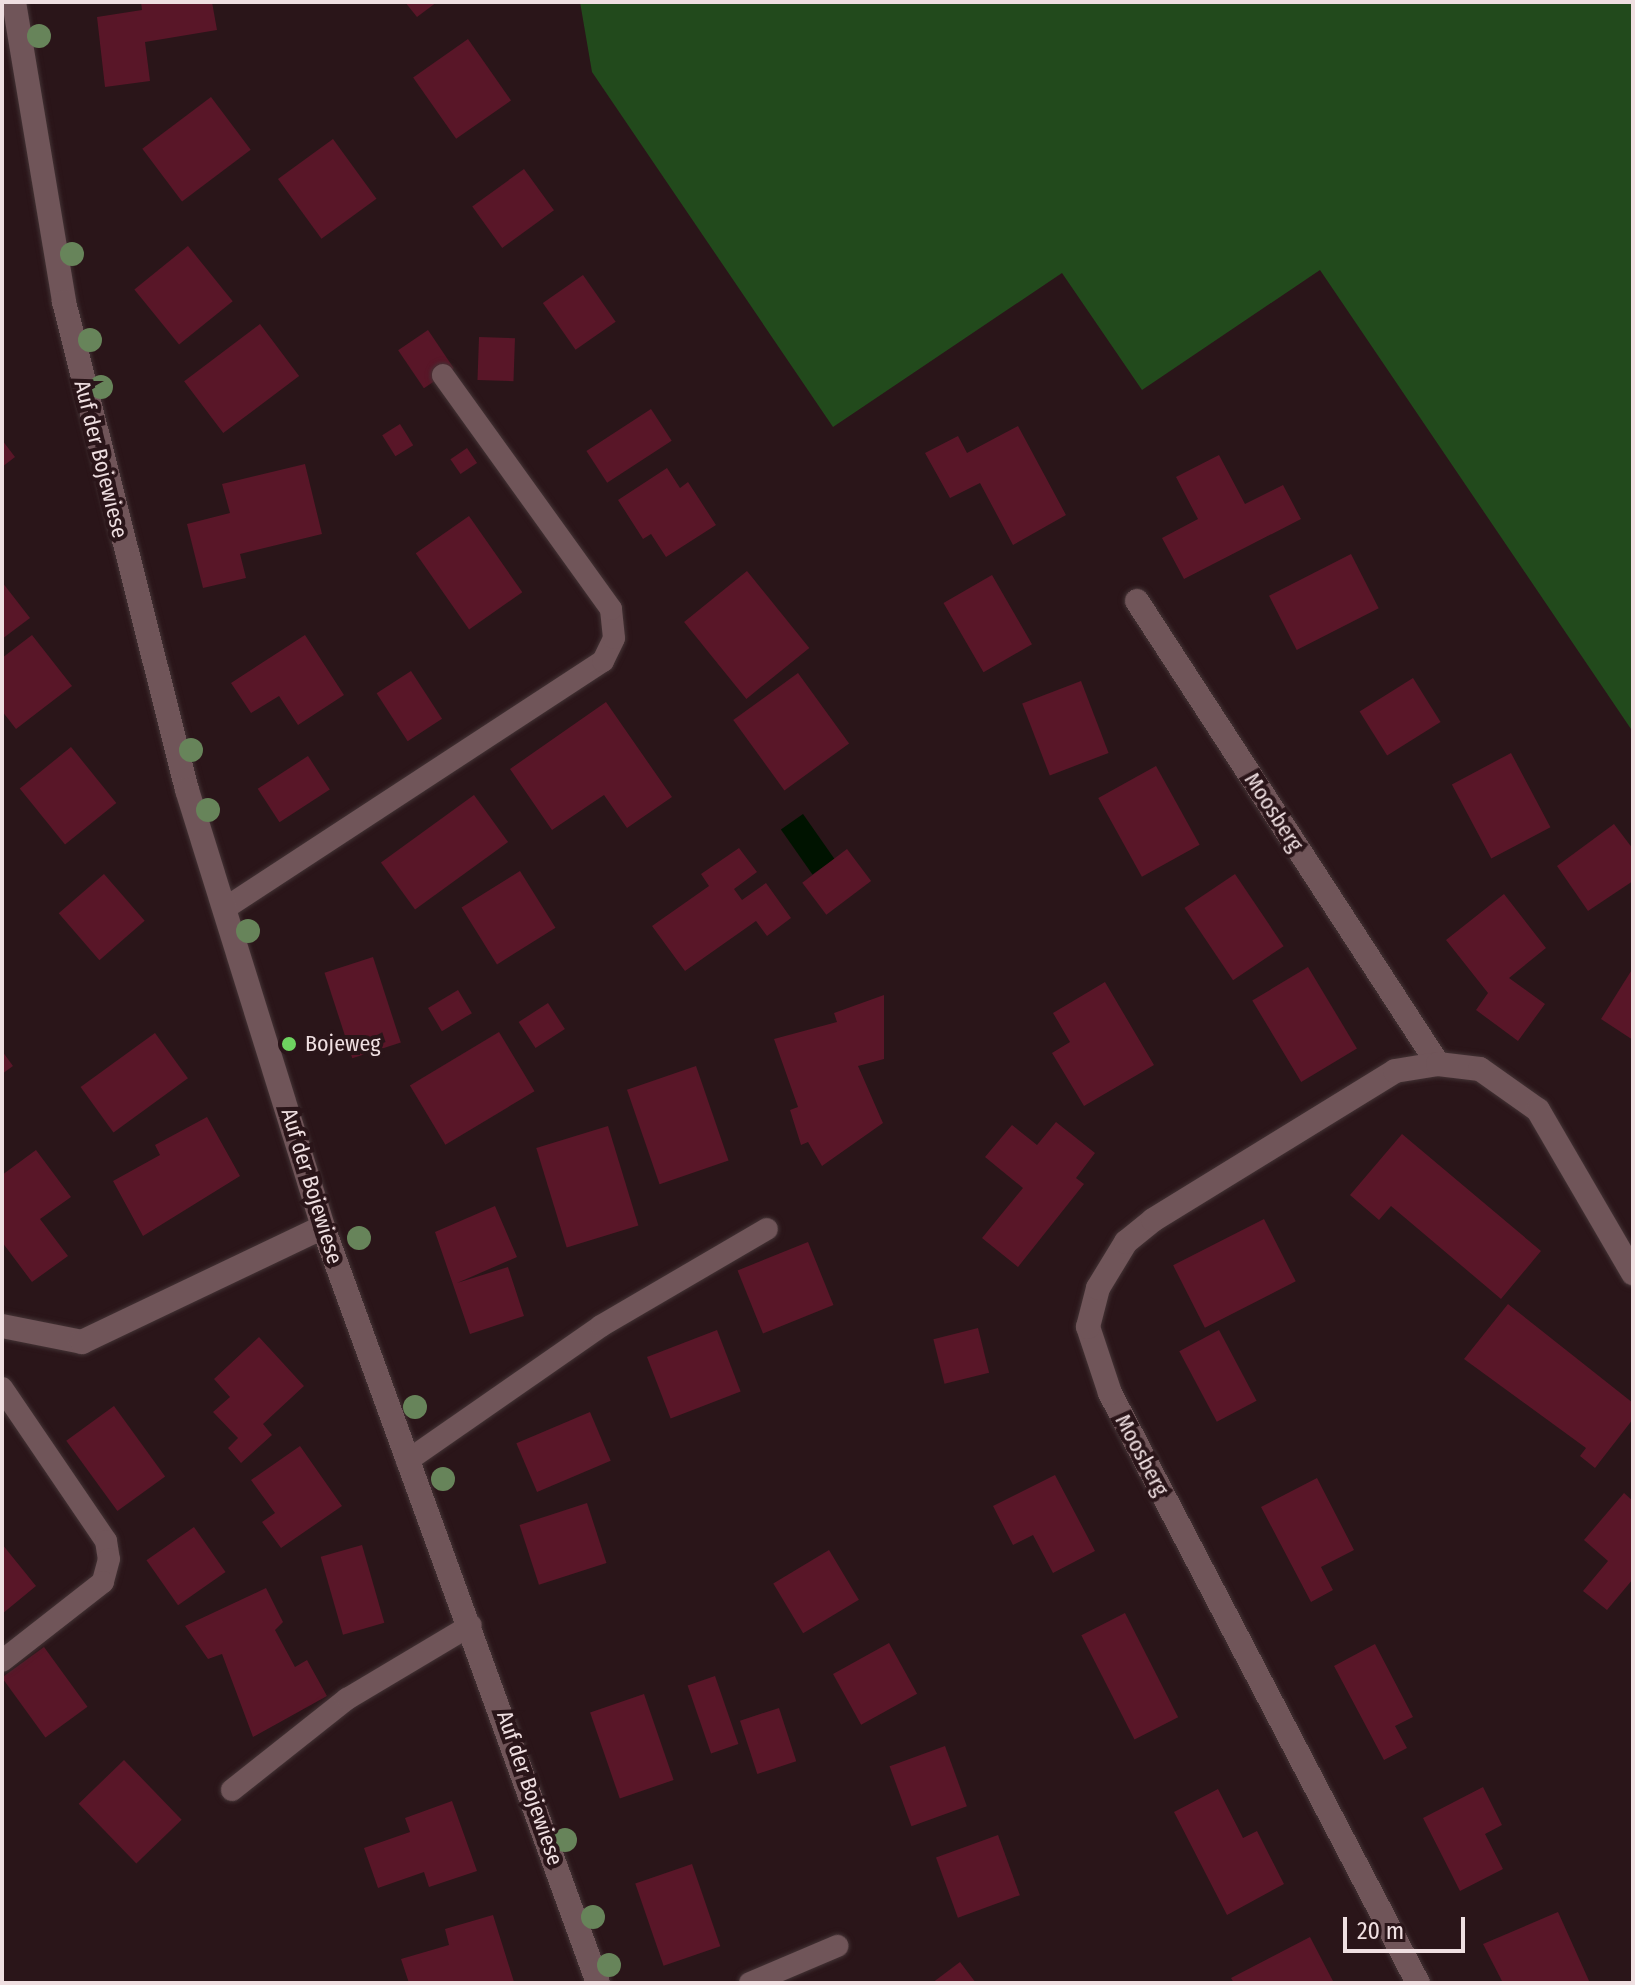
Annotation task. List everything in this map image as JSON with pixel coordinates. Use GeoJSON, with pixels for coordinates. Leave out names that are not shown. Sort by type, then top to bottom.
{"type":"FeatureCollection","features":[{"type":"Feature","properties":{"kind":"street","name":"Auf der Bojewiese"},"geometry":{"type":"LineString","coordinates":[[14,2],[89,415],[187,790],[227,907],[323,1227],[407,1461],[471,1625],[598,1983]]}},
{"type":"Feature","properties":{"kind":"street","name":"Moosberg"},"geometry":{"type":"LineString","coordinates":[[1137,601],[1438,1064]]}},
{"type":"Feature","properties":{"kind":"street","name":"Moosberg"},"geometry":{"type":"LineString","coordinates":[[1418,1983],[1110,1393],[1088,1327],[1105,1270],[1153,1220],[1395,1071],[1438,1064],[1480,1069],[1538,1110],[1633,1273]]}},
{"type":"Feature","properties":{"kind":"street"},"geometry":{"type":"LineString","coordinates":[[2,1326],[82,1342],[323,1227]]}},
{"type":"Feature","properties":{"kind":"lane"},"geometry":{"type":"LineString","coordinates":[[227,907],[603,661],[614,638],[611,609],[443,375]]}},
{"type":"Feature","properties":{"kind":"lane"},"geometry":{"type":"LineString","coordinates":[[407,1461],[601,1326],[767,1229]]}},
{"type":"Feature","properties":{"kind":"lane"},"geometry":{"type":"LineString","coordinates":[[2,1388],[106,1541],[109,1559],[103,1582],[2,1661]]}},
{"type":"Feature","properties":{"kind":"lane"},"geometry":{"type":"LineString","coordinates":[[232,1790],[347,1699],[471,1625]]}},
{"type":"Feature","properties":{"kind":"lane"},"geometry":{"type":"LineString","coordinates":[[750,1983],[837,1946]]}},
{"type":"Feature","properties":{"kind":"green space"},"geometry":{"type":"Polygon","coordinates":[[[580,2],[1633,2],[1633,732],[1320,270],[1142,390],[1062,273],[833,427],[592,72],[580,2]]]}},
{"type":"Feature","properties":{"kind":"shaded area"},"geometry":{"type":"Polygon","coordinates":[[[803,814],[835,859],[812,875],[781,829],[803,814]]]}},
{"type":"Feature","properties":{"kind":"building"},"geometry":{"type":"Polygon","coordinates":[[[141,2],[212,2],[217,30],[145,42],[150,81],[105,87],[97,17],[142,10],[141,2]]]}},
{"type":"Feature","properties":{"kind":"building"},"geometry":{"type":"Polygon","coordinates":[[[405,2],[437,2],[417,17],[405,2]]]}},
{"type":"Feature","properties":{"kind":"building"},"geometry":{"type":"Polygon","coordinates":[[[468,39],[511,100],[456,139],[413,77],[468,39]]]}},
{"type":"Feature","properties":{"kind":"building"},"geometry":{"type":"Polygon","coordinates":[[[211,97],[251,150],[182,201],[142,149],[211,97]]]}},
{"type":"Feature","properties":{"kind":"building"},"geometry":{"type":"Polygon","coordinates":[[[333,139],[376,199],[321,239],[278,179],[333,139]]]}},
{"type":"Feature","properties":{"kind":"building"},"geometry":{"type":"Polygon","coordinates":[[[524,169],[554,210],[502,248],[472,207],[524,169]]]}},
{"type":"Feature","properties":{"kind":"building"},"geometry":{"type":"Polygon","coordinates":[[[188,246],[233,301],[179,345],[134,289],[188,246]]]}},
{"type":"Feature","properties":{"kind":"building"},"geometry":{"type":"Polygon","coordinates":[[[583,275],[616,322],[576,350],[543,303],[583,275]]]}},
{"type":"Feature","properties":{"kind":"building"},"geometry":{"type":"Polygon","coordinates":[[[260,324],[299,376],[223,433],[184,381],[260,324]]]}},
{"type":"Feature","properties":{"kind":"building"},"geometry":{"type":"Polygon","coordinates":[[[428,330],[454,368],[424,388],[398,350],[428,330]]]}},
{"type":"Feature","properties":{"kind":"building"},"geometry":{"type":"Polygon","coordinates":[[[479,337],[515,338],[513,381],[477,380],[479,337]]]}},
{"type":"Feature","properties":{"kind":"building"},"geometry":{"type":"Polygon","coordinates":[[[651,409],[672,441],[607,483],[586,451],[651,409]]]}},
{"type":"Feature","properties":{"kind":"building"},"geometry":{"type":"Polygon","coordinates":[[[400,424],[413,445],[395,456],[382,435],[400,424]]]}},
{"type":"Feature","properties":{"kind":"building"},"geometry":{"type":"Polygon","coordinates":[[[1018,426],[1066,515],[1013,545],[980,483],[950,498],[925,453],[958,436],[967,453],[1018,426]]]}},
{"type":"Feature","properties":{"kind":"building"},"geometry":{"type":"Polygon","coordinates":[[[2,440],[15,457],[2,467],[2,440]]]}},
{"type":"Feature","properties":{"kind":"building"},"geometry":{"type":"Polygon","coordinates":[[[467,448],[477,463],[460,474],[450,459],[467,448]]]}},
{"type":"Feature","properties":{"kind":"building"},"geometry":{"type":"Polygon","coordinates":[[[1219,455],[1245,504],[1283,485],[1301,519],[1184,579],[1162,538],[1198,519],[1176,477],[1219,455]]]}},
{"type":"Feature","properties":{"kind":"building"},"geometry":{"type":"Polygon","coordinates":[[[305,464],[322,534],[240,554],[246,578],[203,588],[187,524],[230,513],[222,484],[305,464]]]}},
{"type":"Feature","properties":{"kind":"building"},"geometry":{"type":"Polygon","coordinates":[[[667,468],[680,488],[688,482],[716,525],[666,557],[651,534],[643,539],[618,500],[667,468]]]}},
{"type":"Feature","properties":{"kind":"building"},"geometry":{"type":"Polygon","coordinates":[[[469,516],[522,592],[469,629],[416,553],[469,516]]]}},
{"type":"Feature","properties":{"kind":"building"},"geometry":{"type":"Polygon","coordinates":[[[1351,554],[1379,608],[1297,650],[1269,596],[1351,554]]]}},
{"type":"Feature","properties":{"kind":"building"},"geometry":{"type":"Polygon","coordinates":[[[747,571],[809,648],[746,699],[684,622],[747,571]]]}},
{"type":"Feature","properties":{"kind":"building"},"geometry":{"type":"Polygon","coordinates":[[[992,575],[1032,644],[984,672],[944,603],[992,575]]]}},
{"type":"Feature","properties":{"kind":"building"},"geometry":{"type":"Polygon","coordinates":[[[2,582],[30,618],[2,639],[2,582]]]}},
{"type":"Feature","properties":{"kind":"building"},"geometry":{"type":"Polygon","coordinates":[[[32,635],[72,686],[16,729],[2,711],[2,658],[32,635]]]}},
{"type":"Feature","properties":{"kind":"building"},"geometry":{"type":"Polygon","coordinates":[[[305,635],[344,695],[298,725],[279,696],[251,713],[231,683],[305,635]]]}},
{"type":"Feature","properties":{"kind":"building"},"geometry":{"type":"Polygon","coordinates":[[[411,671],[442,719],[408,741],[377,693],[411,671]]]}},
{"type":"Feature","properties":{"kind":"building"},"geometry":{"type":"Polygon","coordinates":[[[798,673],[849,743],[784,790],[733,720],[798,673]]]}},
{"type":"Feature","properties":{"kind":"building"},"geometry":{"type":"Polygon","coordinates":[[[1413,678],[1441,722],[1387,755],[1360,711],[1413,678]]]}},
{"type":"Feature","properties":{"kind":"building"},"geometry":{"type":"Polygon","coordinates":[[[1081,681],[1109,753],[1050,775],[1022,704],[1081,681]]]}},
{"type":"Feature","properties":{"kind":"building"},"geometry":{"type":"Polygon","coordinates":[[[606,702],[672,797],[627,828],[604,795],[552,830],[510,769],[606,702]]]}},
{"type":"Feature","properties":{"kind":"building"},"geometry":{"type":"Polygon","coordinates":[[[71,747],[116,803],[65,844],[20,789],[71,747]]]}},
{"type":"Feature","properties":{"kind":"building"},"geometry":{"type":"Polygon","coordinates":[[[1511,753],[1550,827],[1491,859],[1452,784],[1511,753]]]}},
{"type":"Feature","properties":{"kind":"building"},"geometry":{"type":"Polygon","coordinates":[[[308,756],[330,790],[279,822],[258,789],[308,756]]]}},
{"type":"Feature","properties":{"kind":"building"},"geometry":{"type":"Polygon","coordinates":[[[1156,766],[1200,845],[1142,877],[1098,798],[1156,766]]]}},
{"type":"Feature","properties":{"kind":"building"},"geometry":{"type":"Polygon","coordinates":[[[474,795],[508,842],[415,910],[381,863],[474,795]]]}},
{"type":"Feature","properties":{"kind":"building"},"geometry":{"type":"Polygon","coordinates":[[[1614,824],[1633,849],[1633,881],[1588,911],[1557,866],[1614,824]]]}},
{"type":"Feature","properties":{"kind":"building"},"geometry":{"type":"Polygon","coordinates":[[[739,848],[757,872],[734,889],[742,900],[766,883],[791,918],[767,936],[756,921],[685,971],[652,926],[709,886],[701,874],[739,848]]]}},
{"type":"Feature","properties":{"kind":"building"},"geometry":{"type":"Polygon","coordinates":[[[847,849],[871,881],[826,915],[802,883],[847,849]]]}},
{"type":"Feature","properties":{"kind":"building"},"geometry":{"type":"Polygon","coordinates":[[[520,871],[556,928],[497,964],[461,908],[520,871]]]}},
{"type":"Feature","properties":{"kind":"building"},"geometry":{"type":"Polygon","coordinates":[[[104,874],[145,921],[99,960],[59,913],[104,874]]]}},
{"type":"Feature","properties":{"kind":"building"},"geometry":{"type":"Polygon","coordinates":[[[1235,874],[1284,946],[1233,980],[1184,908],[1235,874]]]}},
{"type":"Feature","properties":{"kind":"building"},"geometry":{"type":"Polygon","coordinates":[[[1504,894],[1546,948],[1509,978],[1545,1004],[1518,1041],[1476,1010],[1488,993],[1446,940],[1504,894]]]}},
{"type":"Feature","properties":{"kind":"building"},"geometry":{"type":"Polygon","coordinates":[[[373,957],[401,1043],[352,1058],[324,973],[373,957]]]}},
{"type":"Feature","properties":{"kind":"building"},"geometry":{"type":"Polygon","coordinates":[[[1308,967],[1357,1048],[1301,1082],[1252,1000],[1308,967]]]}},
{"type":"Feature","properties":{"kind":"building"},"geometry":{"type":"Polygon","coordinates":[[[1633,968],[1633,1040],[1601,1019],[1633,968]]]}},
{"type":"Feature","properties":{"kind":"building"},"geometry":{"type":"Polygon","coordinates":[[[1105,982],[1154,1065],[1084,1106],[1052,1053],[1070,1042],[1053,1013],[1105,982]]]}},
{"type":"Feature","properties":{"kind":"building"},"geometry":{"type":"Polygon","coordinates":[[[458,990],[472,1013],[442,1031],[428,1008],[458,990]]]}},
{"type":"Feature","properties":{"kind":"building"},"geometry":{"type":"Polygon","coordinates":[[[884,995],[884,1059],[858,1066],[883,1123],[822,1166],[808,1142],[801,1145],[790,1110],[798,1107],[774,1039],[837,1022],[834,1013],[884,995]]]}},
{"type":"Feature","properties":{"kind":"building"},"geometry":{"type":"Polygon","coordinates":[[[548,1003],[565,1029],[536,1048],[519,1022],[548,1003]]]}},
{"type":"Feature","properties":{"kind":"building"},"geometry":{"type":"Polygon","coordinates":[[[499,1032],[535,1091],[445,1145],[410,1086],[499,1032]]]}},
{"type":"Feature","properties":{"kind":"building"},"geometry":{"type":"Polygon","coordinates":[[[155,1033],[188,1078],[113,1132],[81,1087],[155,1033]]]}},
{"type":"Feature","properties":{"kind":"building"},"geometry":{"type":"Polygon","coordinates":[[[2,1051],[13,1066],[2,1074],[2,1051]]]}},
{"type":"Feature","properties":{"kind":"building"},"geometry":{"type":"Polygon","coordinates":[[[696,1066],[729,1161],[660,1184],[627,1090],[696,1066]]]}},
{"type":"Feature","properties":{"kind":"building"},"geometry":{"type":"Polygon","coordinates":[[[207,1117],[240,1176],[143,1236],[113,1181],[160,1155],[155,1145],[207,1117]]]}},
{"type":"Feature","properties":{"kind":"building"},"geometry":{"type":"Polygon","coordinates":[[[1056,1122],[1095,1153],[1076,1178],[1084,1184],[1018,1267],[982,1238],[1023,1188],[985,1157],[1012,1125],[1037,1145],[1056,1122]]]}},
{"type":"Feature","properties":{"kind":"building"},"geometry":{"type":"Polygon","coordinates":[[[608,1126],[638,1225],[567,1247],[536,1148],[608,1126]]]}},
{"type":"Feature","properties":{"kind":"building"},"geometry":{"type":"Polygon","coordinates":[[[1402,1134],[1541,1251],[1501,1299],[1391,1206],[1379,1220],[1350,1195],[1402,1134]]]}},
{"type":"Feature","properties":{"kind":"building"},"geometry":{"type":"Polygon","coordinates":[[[36,1150],[71,1197],[40,1219],[68,1256],[32,1282],[2,1242],[2,1175],[36,1150]]]}},
{"type":"Feature","properties":{"kind":"building"},"geometry":{"type":"Polygon","coordinates":[[[495,1206],[517,1257],[457,1283],[508,1267],[524,1316],[470,1334],[435,1232],[495,1206]]]}},
{"type":"Feature","properties":{"kind":"building"},"geometry":{"type":"Polygon","coordinates":[[[1264,1219],[1296,1281],[1205,1328],[1173,1265],[1264,1219]]]}},
{"type":"Feature","properties":{"kind":"building"},"geometry":{"type":"Polygon","coordinates":[[[808,1242],[833,1305],[763,1334],[738,1270],[808,1242]]]}},
{"type":"Feature","properties":{"kind":"building"},"geometry":{"type":"Polygon","coordinates":[[[1508,1304],[1633,1403],[1633,1419],[1595,1468],[1580,1456],[1586,1448],[1464,1359],[1508,1304]]]}},
{"type":"Feature","properties":{"kind":"building"},"geometry":{"type":"Polygon","coordinates":[[[978,1328],[989,1373],[944,1384],[933,1339],[978,1328]]]}},
{"type":"Feature","properties":{"kind":"building"},"geometry":{"type":"Polygon","coordinates":[[[717,1330],[741,1392],[671,1418],[647,1357],[717,1330]]]}},
{"type":"Feature","properties":{"kind":"building"},"geometry":{"type":"Polygon","coordinates":[[[1219,1330],[1257,1401],[1217,1422],[1179,1351],[1219,1330]]]}},
{"type":"Feature","properties":{"kind":"building"},"geometry":{"type":"Polygon","coordinates":[[[259,1337],[304,1386],[263,1424],[272,1435],[241,1463],[228,1448],[238,1438],[213,1412],[230,1397],[214,1379],[259,1337]]]}},
{"type":"Feature","properties":{"kind":"building"},"geometry":{"type":"Polygon","coordinates":[[[114,1406],[165,1476],[117,1511],[66,1441],[114,1406]]]}},
{"type":"Feature","properties":{"kind":"building"},"geometry":{"type":"Polygon","coordinates":[[[590,1412],[611,1461],[537,1492],[516,1443],[590,1412]]]}},
{"type":"Feature","properties":{"kind":"building"},"geometry":{"type":"Polygon","coordinates":[[[300,1446],[342,1506],[281,1548],[262,1522],[275,1513],[251,1480],[300,1446]]]}},
{"type":"Feature","properties":{"kind":"building"},"geometry":{"type":"Polygon","coordinates":[[[1055,1475],[1095,1551],[1053,1573],[1033,1535],[1013,1545],[993,1506],[1055,1475]]]}},
{"type":"Feature","properties":{"kind":"building"},"geometry":{"type":"Polygon","coordinates":[[[1317,1478],[1354,1550],[1321,1567],[1333,1590],[1311,1602],[1261,1507],[1317,1478]]]}},
{"type":"Feature","properties":{"kind":"building"},"geometry":{"type":"Polygon","coordinates":[[[1624,1493],[1633,1501],[1633,1579],[1607,1610],[1583,1591],[1608,1561],[1584,1540],[1624,1493]]]}},
{"type":"Feature","properties":{"kind":"building"},"geometry":{"type":"Polygon","coordinates":[[[587,1503],[606,1563],[539,1585],[519,1525],[587,1503]]]}},
{"type":"Feature","properties":{"kind":"building"},"geometry":{"type":"Polygon","coordinates":[[[194,1527],[226,1572],[178,1605],[146,1560],[194,1527]]]}},
{"type":"Feature","properties":{"kind":"building"},"geometry":{"type":"Polygon","coordinates":[[[2,1544],[36,1586],[2,1614],[2,1544]]]}},
{"type":"Feature","properties":{"kind":"building"},"geometry":{"type":"Polygon","coordinates":[[[362,1545],[384,1623],[343,1635],[321,1557],[362,1545]]]}},
{"type":"Feature","properties":{"kind":"building"},"geometry":{"type":"Polygon","coordinates":[[[829,1550],[859,1600],[803,1633],[773,1583],[829,1550]]]}},
{"type":"Feature","properties":{"kind":"building"},"geometry":{"type":"Polygon","coordinates":[[[266,1588],[283,1622],[275,1630],[295,1667],[307,1660],[327,1696],[253,1737],[222,1654],[208,1659],[185,1626],[266,1588]]]}},
{"type":"Feature","properties":{"kind":"building"},"geometry":{"type":"Polygon","coordinates":[[[1125,1613],[1178,1717],[1134,1739],[1081,1635],[1125,1613]]]}},
{"type":"Feature","properties":{"kind":"building"},"geometry":{"type":"Polygon","coordinates":[[[889,1643],[917,1694],[861,1725],[833,1674],[889,1643]]]}},
{"type":"Feature","properties":{"kind":"building"},"geometry":{"type":"Polygon","coordinates":[[[1375,1644],[1413,1717],[1395,1726],[1407,1748],[1384,1760],[1334,1666],[1375,1644]]]}},
{"type":"Feature","properties":{"kind":"building"},"geometry":{"type":"Polygon","coordinates":[[[44,1647],[87,1707],[45,1737],[2,1678],[44,1647]]]}},
{"type":"Feature","properties":{"kind":"building"},"geometry":{"type":"Polygon","coordinates":[[[715,1676],[738,1744],[711,1754],[688,1685],[715,1676]]]}},
{"type":"Feature","properties":{"kind":"building"},"geometry":{"type":"Polygon","coordinates":[[[644,1694],[674,1780],[620,1799],[590,1713],[644,1694]]]}},
{"type":"Feature","properties":{"kind":"building"},"geometry":{"type":"Polygon","coordinates":[[[779,1708],[796,1761],[757,1774],[740,1721],[779,1708]]]}},
{"type":"Feature","properties":{"kind":"building"},"geometry":{"type":"Polygon","coordinates":[[[945,1746],[967,1806],[911,1826],[890,1766],[945,1746]]]}},
{"type":"Feature","properties":{"kind":"building"},"geometry":{"type":"Polygon","coordinates":[[[124,1760],[182,1820],[136,1863],[79,1804],[124,1760]]]}},
{"type":"Feature","properties":{"kind":"building"},"geometry":{"type":"Polygon","coordinates":[[[1483,1787],[1502,1825],[1485,1834],[1503,1869],[1460,1891],[1423,1818],[1483,1787]]]}},
{"type":"Feature","properties":{"kind":"building"},"geometry":{"type":"Polygon","coordinates":[[[1218,1789],[1243,1838],[1257,1831],[1284,1884],[1227,1915],[1174,1812],[1218,1789]]]}},
{"type":"Feature","properties":{"kind":"building"},"geometry":{"type":"Polygon","coordinates":[[[452,1801],[477,1871],[429,1887],[424,1872],[378,1888],[364,1848],[410,1832],[405,1818],[452,1801]]]}},
{"type":"Feature","properties":{"kind":"building"},"geometry":{"type":"Polygon","coordinates":[[[998,1835],[1020,1895],[958,1918],[936,1858],[998,1835]]]}},
{"type":"Feature","properties":{"kind":"building"},"geometry":{"type":"Polygon","coordinates":[[[692,1864],[720,1946],[664,1966],[635,1884],[692,1864]]]}},
{"type":"Feature","properties":{"kind":"building"},"geometry":{"type":"Polygon","coordinates":[[[1558,1912],[1590,1983],[1503,1983],[1483,1944],[1558,1912]]]}},
{"type":"Feature","properties":{"kind":"building"},"geometry":{"type":"Polygon","coordinates":[[[493,1915],[514,1982],[409,1983],[401,1959],[449,1945],[445,1929],[493,1915]]]}},
{"type":"Feature","properties":{"kind":"building"},"geometry":{"type":"Polygon","coordinates":[[[1310,1937],[1334,1983],[1234,1983],[1231,1978],[1310,1937]]]}},
{"type":"Feature","properties":{"kind":"building"},"geometry":{"type":"Polygon","coordinates":[[[960,1962],[976,1983],[932,1983],[960,1962]]]}},
{"type":"Feature","properties":{"kind":"place","name":"Bojeweg"},"geometry":{"type":"Point","coordinates":[289,1044]}}]}
